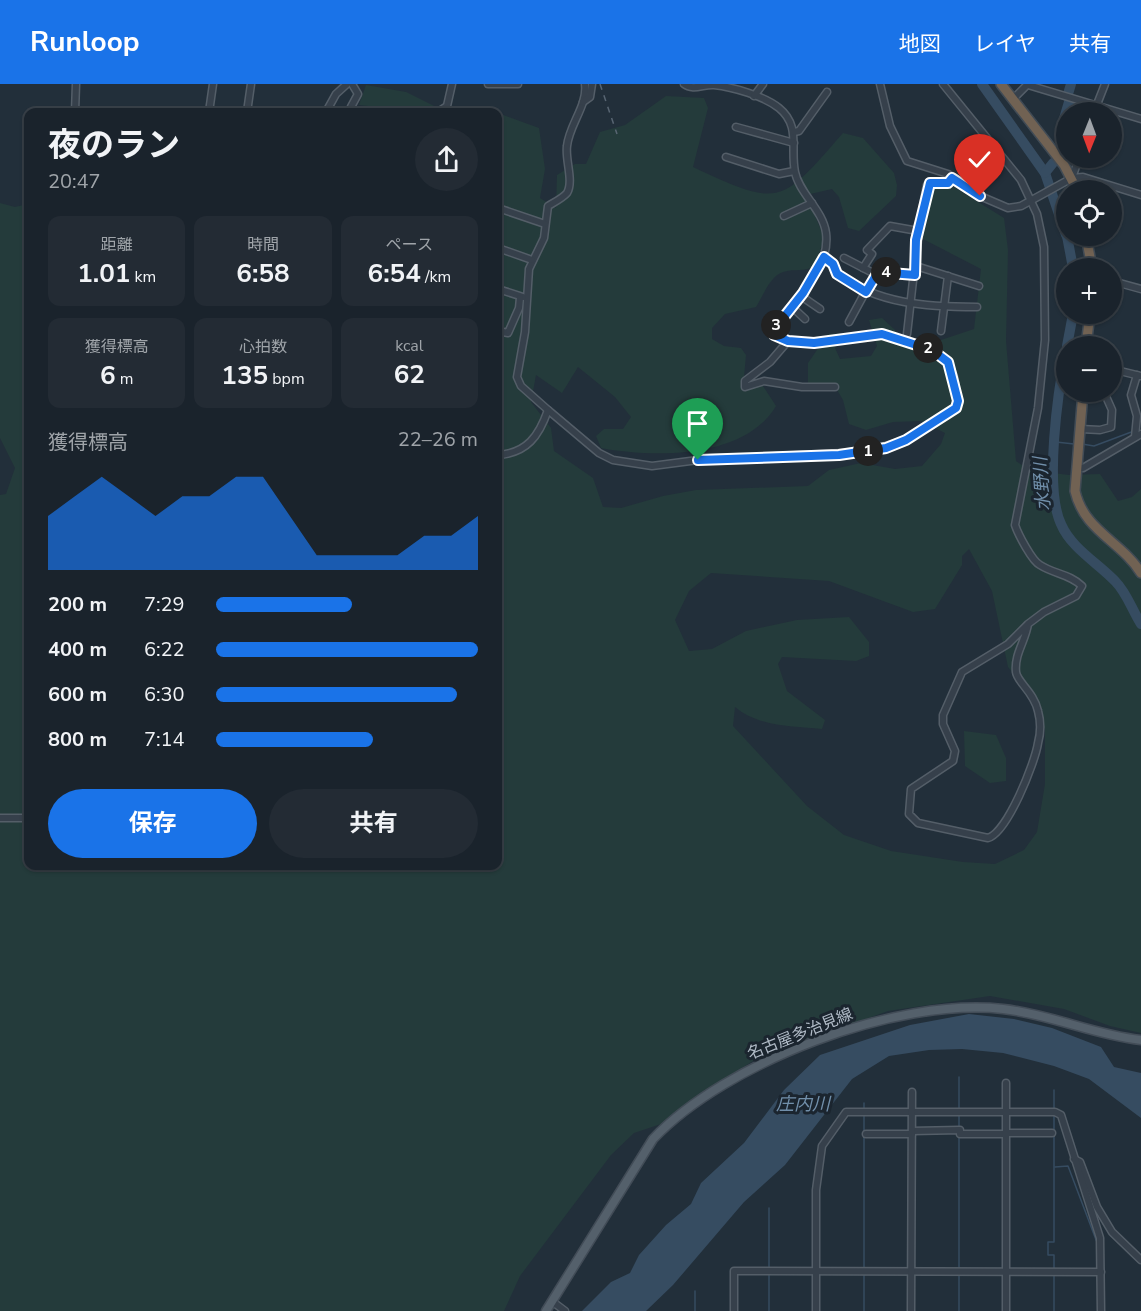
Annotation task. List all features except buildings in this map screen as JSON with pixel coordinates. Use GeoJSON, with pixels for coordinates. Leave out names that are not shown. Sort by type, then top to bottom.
{"type":"FeatureCollection","features":[{"type":"Feature","properties":{"kind":"highway"},"geometry":{"type":"LineString","coordinates":[[1001,84],[1070,180]]}},
{"type":"Feature","properties":{"kind":"highway"},"geometry":{"type":"LineString","coordinates":[[1082,402],[1075,492],[1084,516],[1099,533],[1133,561],[1141,573]]}},
{"type":"Feature","properties":{"kind":"main road","name":"名古屋多治見線"},"geometry":{"type":"LineString","coordinates":[[546,1311],[653,1139],[677,1116],[756,1066],[857,1026],[889,1017],[947,1007],[1002,1009],[1141,1040]]}},
{"type":"Feature","properties":{"kind":"street"},"geometry":{"type":"LineString","coordinates":[[75,108],[76,84]]}},
{"type":"Feature","properties":{"kind":"street"},"geometry":{"type":"LineString","coordinates":[[210,108],[213,84]]}},
{"type":"Feature","properties":{"kind":"street"},"geometry":{"type":"LineString","coordinates":[[248,108],[251,84]]}},
{"type":"Feature","properties":{"kind":"street"},"geometry":{"type":"LineString","coordinates":[[328,108],[336,94],[347,84]]}},
{"type":"Feature","properties":{"kind":"street"},"geometry":{"type":"LineString","coordinates":[[351,108],[358,94],[352,84]]}},
{"type":"Feature","properties":{"kind":"street"},"geometry":{"type":"LineString","coordinates":[[444,108],[447,106],[452,84]]}},
{"type":"Feature","properties":{"kind":"street"},"geometry":{"type":"LineString","coordinates":[[488,84],[518,84]]}},
{"type":"Feature","properties":{"kind":"street"},"geometry":{"type":"LineString","coordinates":[[502,332],[508,333],[519,308],[532,260],[544,238],[548,206],[566,193],[569,183],[565,161],[569,133],[583,102],[585,84]]}},
{"type":"Feature","properties":{"kind":"street"},"geometry":{"type":"LineString","coordinates":[[583,102],[590,97],[592,84]]}},
{"type":"Feature","properties":{"kind":"street"},"geometry":{"type":"LineString","coordinates":[[523,297],[525,332],[518,376],[521,386],[599,453],[613,460],[643,466],[698,460],[864,452],[906,440],[956,408],[958,401],[948,362],[932,350],[882,334],[814,343],[776,338],[773,331],[801,296],[824,257],[826,230],[794,171],[794,132],[782,111],[736,87],[717,85],[691,88],[684,84]]}},
{"type":"Feature","properties":{"kind":"street"},"geometry":{"type":"LineString","coordinates":[[754,96],[763,84]]}},
{"type":"Feature","properties":{"kind":"street"},"geometry":{"type":"LineString","coordinates":[[880,84],[890,126],[907,161],[952,178],[980,196],[1008,208],[1031,201],[1056,188]]}},
{"type":"Feature","properties":{"kind":"street"},"geometry":{"type":"LineString","coordinates":[[943,84],[1021,180],[1037,214],[1044,247],[1045,340],[1036,428],[1015,525],[1018,535],[1038,565],[1074,578],[1082,586],[1076,596],[1028,624],[1008,644],[966,668],[959,677],[943,715],[943,724],[955,751],[954,758],[945,769],[911,789],[909,814],[918,823],[988,838],[995,835],[1015,806],[1024,779],[1034,761],[1040,732],[1034,695],[1018,679],[1016,670],[1017,656],[1028,624]]}},
{"type":"Feature","properties":{"kind":"street"},"geometry":{"type":"LineString","coordinates":[[1098,102],[1105,84]]}},
{"type":"Feature","properties":{"kind":"street"},"geometry":{"type":"LineString","coordinates":[[1013,99],[1028,85],[1087,102]]}},
{"type":"Feature","properties":{"kind":"street"},"geometry":{"type":"LineString","coordinates":[[794,132],[799,131],[827,92]]}},
{"type":"Feature","properties":{"kind":"street"},"geometry":{"type":"LineString","coordinates":[[1122,113],[1141,119]]}},
{"type":"Feature","properties":{"kind":"street"},"geometry":{"type":"LineString","coordinates":[[736,127],[794,143]]}},
{"type":"Feature","properties":{"kind":"street"},"geometry":{"type":"LineString","coordinates":[[726,157],[779,174],[794,171]]}},
{"type":"Feature","properties":{"kind":"street"},"geometry":{"type":"LineString","coordinates":[[1070,180],[1075,168]]}},
{"type":"Feature","properties":{"kind":"street"},"geometry":{"type":"LineString","coordinates":[[1070,180],[1083,177],[1093,180]]}},
{"type":"Feature","properties":{"kind":"street"},"geometry":{"type":"LineString","coordinates":[[907,334],[918,231],[927,185],[948,183],[952,178]]}},
{"type":"Feature","properties":{"kind":"street"},"geometry":{"type":"LineString","coordinates":[[1122,189],[1141,195]]}},
{"type":"Feature","properties":{"kind":"street"},"geometry":{"type":"LineString","coordinates":[[784,216],[812,203]]}},
{"type":"Feature","properties":{"kind":"street"},"geometry":{"type":"LineString","coordinates":[[502,209],[545,224]]}},
{"type":"Feature","properties":{"kind":"street"},"geometry":{"type":"LineString","coordinates":[[863,268],[872,254],[867,250],[890,226],[918,231]]}},
{"type":"Feature","properties":{"kind":"street"},"geometry":{"type":"LineString","coordinates":[[502,249],[532,260]]}},
{"type":"Feature","properties":{"kind":"street"},"geometry":{"type":"LineString","coordinates":[[824,257],[833,264],[837,274],[866,292],[911,304],[977,307]]}},
{"type":"Feature","properties":{"kind":"street"},"geometry":{"type":"LineString","coordinates":[[844,258],[875,274],[882,272],[915,275]]}},
{"type":"Feature","properties":{"kind":"street"},"geometry":{"type":"LineString","coordinates":[[916,266],[979,286]]}},
{"type":"Feature","properties":{"kind":"street"},"geometry":{"type":"LineString","coordinates":[[849,322],[875,274]]}},
{"type":"Feature","properties":{"kind":"street"},"geometry":{"type":"LineString","coordinates":[[941,331],[948,276]]}},
{"type":"Feature","properties":{"kind":"street"},"geometry":{"type":"LineString","coordinates":[[1122,284],[1141,289]]}},
{"type":"Feature","properties":{"kind":"street"},"geometry":{"type":"LineString","coordinates":[[502,290],[523,297]]}},
{"type":"Feature","properties":{"kind":"street"},"geometry":{"type":"LineString","coordinates":[[801,296],[820,309]]}},
{"type":"Feature","properties":{"kind":"street"},"geometry":{"type":"LineString","coordinates":[[792,307],[805,319]]}},
{"type":"Feature","properties":{"kind":"street"},"geometry":{"type":"LineString","coordinates":[[788,341],[770,362],[746,381],[745,387],[764,381],[802,387],[835,387]]}},
{"type":"Feature","properties":{"kind":"street"},"geometry":{"type":"LineString","coordinates":[[1078,468],[1083,468],[1138,436],[1137,416],[1131,395],[1139,376],[1122,372]]}},
{"type":"Feature","properties":{"kind":"street"},"geometry":{"type":"LineString","coordinates":[[1081,429],[1100,430],[1111,427],[1112,410],[1108,402]]}},
{"type":"Feature","properties":{"kind":"street"},"geometry":{"type":"LineString","coordinates":[[502,454],[523,449],[530,443],[540,431],[548,410]]}},
{"type":"Feature","properties":{"kind":"street"},"geometry":{"type":"LineString","coordinates":[[0,818],[24,818]]}},
{"type":"Feature","properties":{"kind":"street"},"geometry":{"type":"LineString","coordinates":[[1006,1083],[1006,1311]]}},
{"type":"Feature","properties":{"kind":"street"},"geometry":{"type":"LineString","coordinates":[[911,1311],[912,1092]]}},
{"type":"Feature","properties":{"kind":"street"},"geometry":{"type":"LineString","coordinates":[[816,1311],[816,1190],[822,1146],[846,1112],[1055,1112],[1061,1116],[1100,1238],[1101,1311]]}},
{"type":"Feature","properties":{"kind":"street"},"geometry":{"type":"LineString","coordinates":[[866,1134],[960,1130],[960,1134],[1052,1133]]}},
{"type":"Feature","properties":{"kind":"street"},"geometry":{"type":"LineString","coordinates":[[1074,1159],[1080,1162],[1097,1208],[1112,1232],[1141,1260]]}},
{"type":"Feature","properties":{"kind":"street"},"geometry":{"type":"LineString","coordinates":[[734,1311],[734,1271],[1101,1272]]}},
{"type":"Feature","properties":{"kind":"street"},"geometry":{"type":"LineString","coordinates":[[553,1302],[565,1311]]}},
{"type":"Feature","properties":{"kind":"green space"},"geometry":{"type":"Polygon","coordinates":[[[366,85],[406,92],[438,108],[385,108],[359,105],[366,85]]]}},
{"type":"Feature","properties":{"kind":"green space"},"geometry":{"type":"Polygon","coordinates":[[[666,96],[704,98],[708,108],[693,167],[745,189],[763,193],[777,192],[791,186],[805,174],[843,133],[863,138],[894,173],[897,185],[896,196],[859,231],[848,228],[839,197],[832,189],[806,195],[824,237],[816,265],[807,269],[778,274],[756,307],[725,314],[712,328],[712,339],[724,346],[741,348],[746,355],[744,377],[763,386],[776,406],[762,423],[743,436],[697,451],[646,453],[601,448],[596,436],[604,429],[623,429],[631,417],[615,397],[578,367],[562,393],[536,375],[531,402],[551,428],[554,451],[593,478],[603,507],[621,508],[663,496],[696,490],[808,486],[829,470],[861,463],[895,469],[922,466],[941,444],[945,433],[921,421],[893,422],[866,430],[849,424],[843,400],[836,388],[808,390],[808,363],[828,334],[846,333],[835,348],[840,359],[871,356],[877,346],[869,320],[882,318],[895,330],[905,346],[932,343],[974,329],[981,269],[923,239],[923,220],[933,187],[954,187],[1004,218],[1008,250],[1006,341],[1016,461],[1029,470],[1069,475],[1100,474],[1118,501],[1132,497],[1141,489],[1141,1033],[1110,1026],[1064,1009],[990,996],[888,1011],[756,1059],[687,1103],[661,1124],[634,1133],[611,1155],[520,1276],[504,1311],[0,1311],[0,495],[6,494],[15,468],[0,438],[0,203],[15,207],[24,205],[24,870],[502,870],[502,114],[539,128],[545,169],[540,198],[556,208],[557,175],[575,164],[586,164],[600,132],[625,125],[666,96]],[[969,549],[962,556],[962,565],[935,609],[913,612],[829,581],[711,573],[689,591],[675,620],[689,651],[712,649],[746,631],[797,620],[849,617],[869,642],[869,656],[856,661],[782,657],[778,664],[787,691],[825,720],[822,729],[765,722],[744,714],[735,707],[733,726],[807,806],[844,835],[891,851],[963,862],[995,864],[1024,850],[1037,832],[1045,784],[1045,730],[1030,695],[1008,667],[992,591],[969,549]]]}},
{"type":"Feature","properties":{"kind":"green space"},"geometry":{"type":"Polygon","coordinates":[[[964,731],[996,735],[1006,758],[1006,781],[990,783],[965,766],[964,731]]]}},
{"type":"Feature","properties":{"kind":"water","name":"庄内川"},"geometry":{"type":"Polygon","coordinates":[[[969,1014],[1014,1019],[1052,1028],[1101,1047],[1114,1067],[1141,1073],[1141,1118],[1089,1079],[1054,1066],[1003,1053],[962,1049],[929,1050],[889,1056],[852,1079],[785,1165],[744,1202],[673,1285],[646,1311],[582,1311],[611,1282],[630,1273],[639,1255],[666,1225],[691,1204],[701,1183],[744,1143],[784,1090],[820,1055],[910,1025],[969,1014]]]}},
{"type":"Feature","properties":{"kind":"waterway","name":"水野川"},"geometry":{"type":"LineString","coordinates":[[982,84],[1045,173],[1056,205]]}},
{"type":"Feature","properties":{"kind":"waterway"},"geometry":{"type":"LineString","coordinates":[[1068,94],[1071,84]]}},
{"type":"Feature","properties":{"kind":"waterway"},"geometry":{"type":"LineString","coordinates":[[1045,173],[1053,163]]}},
{"type":"Feature","properties":{"kind":"waterway","name":"水野川"},"geometry":{"type":"LineString","coordinates":[[1069,246],[1071,258]]}},
{"type":"Feature","properties":{"kind":"waterway","name":"水野川"},"geometry":{"type":"LineString","coordinates":[[1069,336],[1071,324]]}},
{"type":"Feature","properties":{"kind":"waterway","name":"水野川"},"geometry":{"type":"LineString","coordinates":[[1058,402],[1053,487],[1061,524],[1065,533],[1085,555],[1119,586],[1141,624]]}},
{"type":"Feature","properties":{"kind":"waterway"},"geometry":{"type":"LineString","coordinates":[[1082,444],[1094,446],[1134,431]]}},
{"type":"Feature","properties":{"kind":"waterway"},"geometry":{"type":"LineString","coordinates":[[1056,442],[1074,444]]}},
{"type":"Feature","properties":{"kind":"waterway"},"geometry":{"type":"LineString","coordinates":[[959,1077],[959,1109]]}},
{"type":"Feature","properties":{"kind":"waterway"},"geometry":{"type":"LineString","coordinates":[[1054,1090],[1054,1111]]}},
{"type":"Feature","properties":{"kind":"waterway"},"geometry":{"type":"LineString","coordinates":[[864,1103],[864,1109]]}},
{"type":"Feature","properties":{"kind":"waterway"},"geometry":{"type":"LineString","coordinates":[[864,1114],[864,1268]]}},
{"type":"Feature","properties":{"kind":"waterway"},"geometry":{"type":"LineString","coordinates":[[959,1114],[959,1127]]}},
{"type":"Feature","properties":{"kind":"waterway"},"geometry":{"type":"LineString","coordinates":[[1054,1116],[1054,1242],[1048,1242],[1048,1255],[1054,1255],[1054,1268]]}},
{"type":"Feature","properties":{"kind":"waterway"},"geometry":{"type":"LineString","coordinates":[[959,1137],[959,1268]]}},
{"type":"Feature","properties":{"kind":"waterway"},"geometry":{"type":"LineString","coordinates":[[1055,1167],[1068,1166],[1098,1245]]}},
{"type":"Feature","properties":{"kind":"waterway"},"geometry":{"type":"LineString","coordinates":[[769,1208],[769,1268]]}},
{"type":"Feature","properties":{"kind":"waterway"},"geometry":{"type":"LineString","coordinates":[[769,1273],[769,1311]]}},
{"type":"Feature","properties":{"kind":"waterway"},"geometry":{"type":"LineString","coordinates":[[864,1273],[864,1311]]}},
{"type":"Feature","properties":{"kind":"waterway"},"geometry":{"type":"LineString","coordinates":[[1054,1273],[1054,1311]]}},
{"type":"Feature","properties":{"kind":"waterway"},"geometry":{"type":"LineString","coordinates":[[959,1275],[959,1311]]}},
{"type":"Feature","properties":{"kind":"waterway"},"geometry":{"type":"LineString","coordinates":[[695,1291],[695,1311]]}},
{"type":"Feature","properties":{"kind":"railway"},"geometry":{"type":"LineString","coordinates":[[600,84],[617,134]]}},
{"type":"Feature","properties":{"kind":"route"},"geometry":{"type":"LineString","coordinates":[[698,460],[839,455],[886,448],[906,440],[954,411],[958,401],[954,377],[948,362],[936,351],[882,334],[867,334],[814,343],[776,338],[773,331],[803,293],[824,257],[831,261],[837,274],[866,292],[878,272],[915,275],[916,240],[927,185],[930,183],[948,183],[952,178],[980,196]]}}]}
